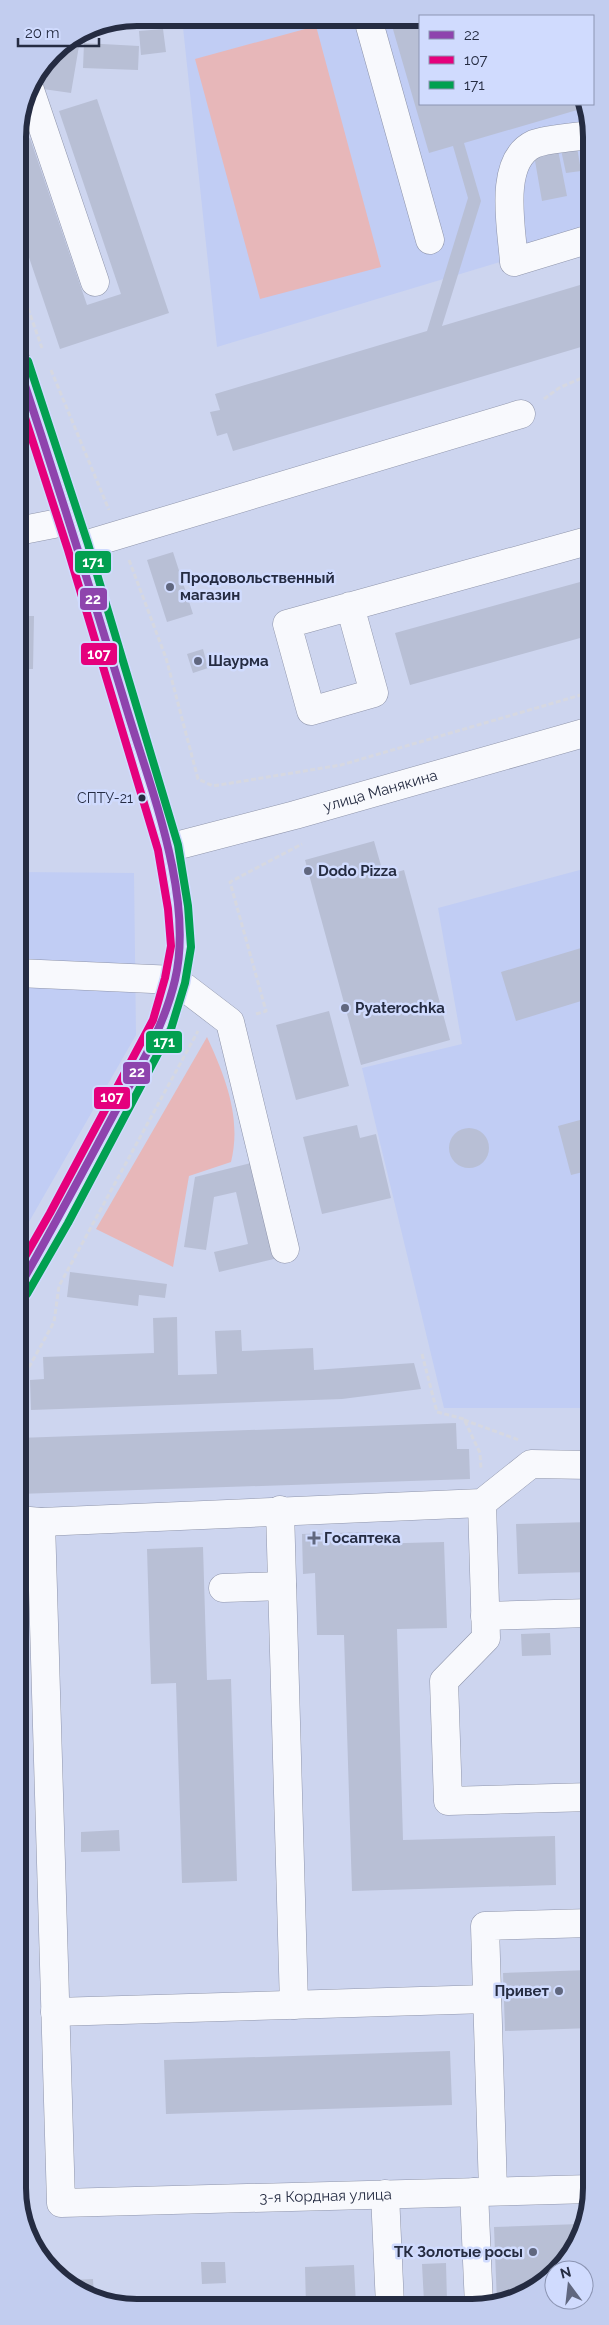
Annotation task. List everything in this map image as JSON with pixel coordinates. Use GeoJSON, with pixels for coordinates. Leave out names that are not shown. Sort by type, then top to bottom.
{"type":"FeatureCollection","features":[{"type":"Feature","properties":{"kind":"street"},"geometry":{"type":"LineString","coordinates":[[370,26],[430,240]]}},
{"type":"Feature","properties":{"kind":"street"},"geometry":{"type":"LineString","coordinates":[[33,100],[96,282]]}},
{"type":"Feature","properties":{"kind":"street"},"geometry":{"type":"LineString","coordinates":[[583,135],[533,144],[515,161],[509,192],[514,262],[583,241]]}},
{"type":"Feature","properties":{"kind":"street"},"geometry":{"type":"LineString","coordinates":[[26,389],[78,547],[168,848],[174,873],[180,937],[175,980],[158,1032],[59,1218],[26,1275]]}},
{"type":"Feature","properties":{"kind":"street"},"geometry":{"type":"LineString","coordinates":[[78,547],[521,414]]}},
{"type":"Feature","properties":{"kind":"street"},"geometry":{"type":"LineString","coordinates":[[26,529],[69,521]]}},
{"type":"Feature","properties":{"kind":"street"},"geometry":{"type":"LineString","coordinates":[[350,606],[583,542]]}},
{"type":"Feature","properties":{"kind":"street","name":"улица Манякина"},"geometry":{"type":"LineString","coordinates":[[168,848],[295,815],[583,733]]}},
{"type":"Feature","properties":{"kind":"street"},"geometry":{"type":"LineString","coordinates":[[26,973],[175,980],[220,1016],[286,1249]]}},
{"type":"Feature","properties":{"kind":"street"},"geometry":{"type":"LineString","coordinates":[[487,1999],[55,2012],[29,1520],[482,1503],[531,1464],[583,1465]]}},
{"type":"Feature","properties":{"kind":"street"},"geometry":{"type":"LineString","coordinates":[[482,1503],[486,1638],[444,1680],[448,1801],[583,1797]]}},
{"type":"Feature","properties":{"kind":"street"},"geometry":{"type":"LineString","coordinates":[[280,1510],[294,2005]]}},
{"type":"Feature","properties":{"kind":"street"},"geometry":{"type":"LineString","coordinates":[[223,1588],[282,1586]]}},
{"type":"Feature","properties":{"kind":"street"},"geometry":{"type":"LineString","coordinates":[[485,1616],[583,1613]]}},
{"type":"Feature","properties":{"kind":"street"},"geometry":{"type":"LineString","coordinates":[[479,2298],[487,1999],[485,1926],[583,1923]]}},
{"type":"Feature","properties":{"kind":"street","name":"3-я Кордная улица"},"geometry":{"type":"LineString","coordinates":[[55,2012],[61,2204],[583,2188]]}},
{"type":"Feature","properties":{"kind":"street"},"geometry":{"type":"LineString","coordinates":[[385,2194],[390,2299]]}},
{"type":"Feature","properties":{"kind":"path"},"geometry":{"type":"LineString","coordinates":[[26,308],[45,356]]}},
{"type":"Feature","properties":{"kind":"path"},"geometry":{"type":"LineString","coordinates":[[49,364],[119,534]]}},
{"type":"Feature","properties":{"kind":"path"},"geometry":{"type":"LineString","coordinates":[[521,414],[559,388],[583,377]]}},
{"type":"Feature","properties":{"kind":"path"},"geometry":{"type":"LineString","coordinates":[[26,1373],[54,1322],[60,1286],[220,1016],[266,1011],[230,882],[303,843],[295,815]]}},
{"type":"Feature","properties":{"kind":"path"},"geometry":{"type":"LineString","coordinates":[[422,1354],[437,1412],[464,1420],[480,1453],[482,1503]]}},
{"type":"Feature","properties":{"kind":"shaded area"},"geometry":{"type":"Polygon","coordinates":[[[183,26],[419,26],[419,105],[578,105],[583,138],[583,237],[217,347],[183,26]]]}},
{"type":"Feature","properties":{"kind":"shaded area"},"geometry":{"type":"Polygon","coordinates":[[[316,26],[381,267],[260,299],[195,59],[316,26]]]}},
{"type":"Feature","properties":{"kind":"shaded area"},"geometry":{"type":"Polygon","coordinates":[[[583,869],[583,1408],[444,1408],[362,1068],[462,1044],[438,908],[583,869]]]}},
{"type":"Feature","properties":{"kind":"shaded area"},"geometry":{"type":"Polygon","coordinates":[[[26,872],[134,873],[136,1035],[26,1227],[26,872]]]}},
{"type":"Feature","properties":{"kind":"shaded area"},"geometry":{"type":"Polygon","coordinates":[[[207,1037],[220,1067],[230,1098],[233,1113],[234,1146],[231,1162],[189,1176],[173,1267],[96,1229],[207,1037]]]}},
{"type":"Feature","properties":{"kind":"building"},"geometry":{"type":"Polygon","coordinates":[[[392,26],[419,26],[419,105],[578,105],[579,109],[464,143],[481,201],[442,326],[583,284],[583,346],[233,451],[227,433],[217,436],[210,412],[220,410],[215,394],[427,331],[468,198],[453,146],[429,153],[392,26]]]}},
{"type":"Feature","properties":{"kind":"building"},"geometry":{"type":"Polygon","coordinates":[[[163,29],[166,52],[141,55],[139,31],[163,29]]]}},
{"type":"Feature","properties":{"kind":"building"},"geometry":{"type":"Polygon","coordinates":[[[80,43],[71,93],[43,89],[45,76],[54,64],[80,43]]]}},
{"type":"Feature","properties":{"kind":"building"},"geometry":{"type":"Polygon","coordinates":[[[84,43],[139,46],[138,70],[83,68],[84,43]]]}},
{"type":"Feature","properties":{"kind":"building"},"geometry":{"type":"Polygon","coordinates":[[[97,99],[169,313],[60,349],[26,249],[26,140],[30,138],[87,305],[121,294],[59,111],[97,99]]]}},
{"type":"Feature","properties":{"kind":"building"},"geometry":{"type":"Polygon","coordinates":[[[577,147],[581,171],[566,173],[561,150],[577,147]]]}},
{"type":"Feature","properties":{"kind":"building"},"geometry":{"type":"Polygon","coordinates":[[[558,150],[567,196],[542,201],[534,155],[558,150]]]}},
{"type":"Feature","properties":{"kind":"building","name":"Продовольственный магазин"},"geometry":{"type":"Polygon","coordinates":[[[173,552],[193,614],[167,622],[147,560],[173,552]]]}},
{"type":"Feature","properties":{"kind":"building"},"geometry":{"type":"Polygon","coordinates":[[[583,581],[583,637],[410,685],[395,633],[583,581]]]}},
{"type":"Feature","properties":{"kind":"building"},"geometry":{"type":"Polygon","coordinates":[[[26,616],[34,616],[33,669],[26,669],[26,616]]]}},
{"type":"Feature","properties":{"kind":"building","name":"Шаурма"},"geometry":{"type":"Polygon","coordinates":[[[203,649],[208,668],[193,673],[187,654],[203,649]]]}},
{"type":"Feature","properties":{"kind":"building"},"geometry":{"type":"Polygon","coordinates":[[[374,841],[384,876],[404,870],[450,1040],[361,1065],[305,860],[374,841]]]}},
{"type":"Feature","properties":{"kind":"building"},"geometry":{"type":"Polygon","coordinates":[[[583,947],[583,1000],[516,1021],[501,972],[583,947]]]}},
{"type":"Feature","properties":{"kind":"building"},"geometry":{"type":"Polygon","coordinates":[[[329,1011],[349,1086],[296,1100],[276,1025],[329,1011]]]}},
{"type":"Feature","properties":{"kind":"building"},"geometry":{"type":"Polygon","coordinates":[[[583,1119],[583,1172],[571,1175],[558,1126],[583,1119]]]}},
{"type":"Feature","properties":{"kind":"building"},"geometry":{"type":"Polygon","coordinates":[[[357,1125],[360,1138],[376,1134],[391,1198],[322,1214],[303,1137],[357,1125]]]}},
{"type":"Feature","properties":{"kind":"building"},"geometry":{"type":"Polygon","coordinates":[[[469,1128],[483,1134],[489,1148],[483,1162],[469,1168],[455,1162],[449,1148],[455,1134],[469,1128]]]}},
{"type":"Feature","properties":{"kind":"building"},"geometry":{"type":"Polygon","coordinates":[[[255,1162],[278,1258],[219,1272],[214,1252],[248,1244],[236,1192],[214,1197],[206,1250],[184,1247],[195,1177],[255,1162]]]}},
{"type":"Feature","properties":{"kind":"building"},"geometry":{"type":"Polygon","coordinates":[[[70,1272],[167,1284],[165,1298],[139,1295],[138,1306],[67,1297],[70,1272]]]}},
{"type":"Feature","properties":{"kind":"building"},"geometry":{"type":"Polygon","coordinates":[[[177,1317],[178,1375],[217,1374],[215,1331],[241,1330],[242,1351],[313,1348],[314,1370],[414,1363],[421,1389],[342,1399],[31,1410],[30,1380],[44,1379],[43,1357],[154,1353],[153,1318],[177,1317]]]}},
{"type":"Feature","properties":{"kind":"building"},"geometry":{"type":"Polygon","coordinates":[[[456,1423],[457,1449],[469,1449],[470,1479],[26,1494],[26,1438],[456,1423]]]}},
{"type":"Feature","properties":{"kind":"building"},"geometry":{"type":"Polygon","coordinates":[[[583,1522],[583,1572],[518,1574],[516,1524],[583,1522]]]}},
{"type":"Feature","properties":{"kind":"building"},"geometry":{"type":"Polygon","coordinates":[[[366,1532],[367,1544],[444,1542],[447,1628],[397,1629],[403,1840],[555,1836],[556,1885],[352,1891],[344,1635],[317,1635],[315,1573],[303,1574],[302,1534],[366,1532]]]}},
{"type":"Feature","properties":{"kind":"building"},"geometry":{"type":"Polygon","coordinates":[[[203,1547],[207,1680],[231,1679],[237,1881],[182,1883],[176,1683],[151,1684],[147,1549],[203,1547]]]}},
{"type":"Feature","properties":{"kind":"building"},"geometry":{"type":"Polygon","coordinates":[[[550,1633],[551,1655],[522,1656],[521,1634],[550,1633]]]}},
{"type":"Feature","properties":{"kind":"building"},"geometry":{"type":"Polygon","coordinates":[[[119,1830],[120,1851],[81,1852],[81,1832],[119,1830]]]}},
{"type":"Feature","properties":{"kind":"building"},"geometry":{"type":"Polygon","coordinates":[[[583,1970],[583,2028],[505,2031],[503,1973],[583,1970]]]}},
{"type":"Feature","properties":{"kind":"building"},"geometry":{"type":"Polygon","coordinates":[[[450,2051],[452,2105],[166,2114],[164,2060],[450,2051]]]}},
{"type":"Feature","properties":{"kind":"building","name":"ТК Золотые росы"},"geometry":{"type":"Polygon","coordinates":[[[577,2224],[571,2237],[556,2260],[544,2260],[544,2272],[527,2284],[497,2296],[494,2227],[577,2224]]]}},
{"type":"Feature","properties":{"kind":"building"},"geometry":{"type":"Polygon","coordinates":[[[201,2262],[225,2262],[226,2283],[202,2284],[201,2262]]]}},
{"type":"Feature","properties":{"kind":"building"},"geometry":{"type":"Polygon","coordinates":[[[446,2263],[447,2299],[424,2299],[422,2264],[446,2263]]]}},
{"type":"Feature","properties":{"kind":"building"},"geometry":{"type":"Polygon","coordinates":[[[354,2265],[356,2299],[306,2299],[305,2267],[354,2265]]]}},
{"type":"Feature","properties":{"kind":"building"},"geometry":{"type":"Polygon","coordinates":[[[93,2279],[94,2289],[82,2284],[76,2280],[93,2279]]]}},
{"type":"Feature","properties":{"kind":"transit line","name":"171"},"geometry":{"type":"LineString","coordinates":[[27,1294],[68,1223],[171,1029],[185,983],[191,947],[188,906],[178,845],[88,544],[28,361]]}},
{"type":"Feature","properties":{"kind":"transit line","name":"22"},"geometry":{"type":"LineString","coordinates":[[26,389],[156,802],[174,876],[179,912],[180,947],[175,980],[158,1031],[26,1275]]}},
{"type":"Feature","properties":{"kind":"transit line","name":"107"},"geometry":{"type":"LineString","coordinates":[[26,421],[68,550],[158,850],[168,909],[171,946],[165,978],[153,1020],[26,1255]]}},
{"type":"Feature","properties":{"kind":"place","name":"Продовольственный магазин"},"geometry":{"type":"Point","coordinates":[170,587]}},
{"type":"Feature","properties":{"kind":"place","name":"Шаурма"},"geometry":{"type":"Point","coordinates":[198,661]}},
{"type":"Feature","properties":{"kind":"place","name":"СПТУ-21"},"geometry":{"type":"Point","coordinates":[142,798]}},
{"type":"Feature","properties":{"kind":"place","name":"Dodo Pizza"},"geometry":{"type":"Point","coordinates":[308,871]}},
{"type":"Feature","properties":{"kind":"place","name":"Pyaterochka"},"geometry":{"type":"Point","coordinates":[345,1008]}},
{"type":"Feature","properties":{"kind":"place","name":"Госаптека"},"geometry":{"type":"Point","coordinates":[314,1538]}},
{"type":"Feature","properties":{"kind":"place","name":"Привет"},"geometry":{"type":"Point","coordinates":[559,1991]}},
{"type":"Feature","properties":{"kind":"place","name":"ТК Золотые росы"},"geometry":{"type":"Point","coordinates":[533,2252]}}]}
